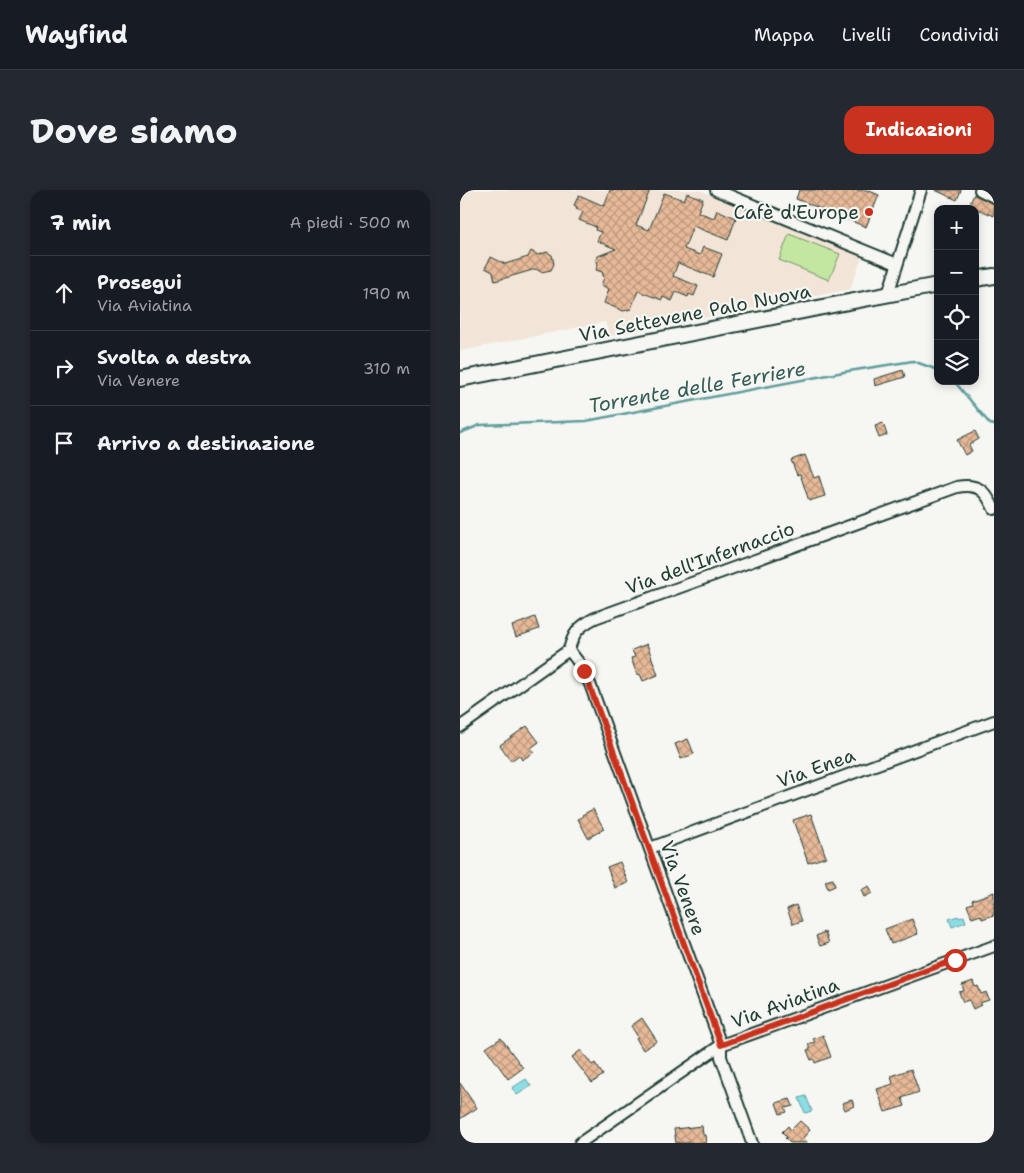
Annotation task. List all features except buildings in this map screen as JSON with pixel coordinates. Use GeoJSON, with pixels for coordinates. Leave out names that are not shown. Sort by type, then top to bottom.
{"type":"FeatureCollection","features":[{"type":"Feature","properties":{"kind":"main road"},"geometry":{"type":"LineString","coordinates":[[979,278],[994,276]]}},
{"type":"Feature","properties":{"kind":"main road","name":"Via Settevene Palo Nuova"},"geometry":{"type":"LineString","coordinates":[[460,379],[934,286]]}},
{"type":"Feature","properties":{"kind":"street"},"geometry":{"type":"LineString","coordinates":[[716,190],[740,195],[897,264]]}},
{"type":"Feature","properties":{"kind":"street"},"geometry":{"type":"LineString","coordinates":[[980,190],[994,197]]}},
{"type":"Feature","properties":{"kind":"street"},"geometry":{"type":"LineString","coordinates":[[888,294],[917,191]]}},
{"type":"Feature","properties":{"kind":"street","name":"Via dell'Infernaccio"},"geometry":{"type":"LineString","coordinates":[[460,727],[569,650],[576,632],[584,624],[595,618],[954,488],[968,486],[980,489],[988,497],[994,508]]}},
{"type":"Feature","properties":{"kind":"street","name":"Via Venere"},"geometry":{"type":"LineString","coordinates":[[569,650],[588,680],[721,1045],[721,1057],[752,1143]]}},
{"type":"Feature","properties":{"kind":"street","name":"Via Enea"},"geometry":{"type":"LineString","coordinates":[[650,848],[994,721]]}},
{"type":"Feature","properties":{"kind":"street","name":"Via Aviatina"},"geometry":{"type":"LineString","coordinates":[[580,1143],[721,1045],[994,946]]}},
{"type":"Feature","properties":{"kind":"shaded area"},"geometry":{"type":"Polygon","coordinates":[[[460,190],[699,190],[862,257],[850,289],[610,336],[605,322],[460,351],[460,190]]]}},
{"type":"Feature","properties":{"kind":"green space"},"geometry":{"type":"Polygon","coordinates":[[[789,234],[840,254],[829,280],[779,260],[789,234]]]}},
{"type":"Feature","properties":{"kind":"water"},"geometry":{"type":"Polygon","coordinates":[[[958,916],[959,918],[964,916],[966,922],[952,927],[949,919],[958,916]]]}},
{"type":"Feature","properties":{"kind":"water"},"geometry":{"type":"Polygon","coordinates":[[[526,1079],[531,1086],[517,1095],[512,1088],[526,1079]]]}},
{"type":"Feature","properties":{"kind":"water"},"geometry":{"type":"Polygon","coordinates":[[[806,1096],[812,1111],[805,1113],[799,1098],[806,1096]]]}},
{"type":"Feature","properties":{"kind":"waterway","name":"Torrente delle Ferriere"},"geometry":{"type":"LineString","coordinates":[[460,433],[480,425],[586,421],[849,371],[913,361],[934,369]]}},
{"type":"Feature","properties":{"kind":"waterway","name":"Torrente delle Ferriere"},"geometry":{"type":"LineString","coordinates":[[957,385],[990,424],[994,425]]}},
{"type":"Feature","properties":{"kind":"place","name":"Cafè d'Europe"},"geometry":{"type":"Point","coordinates":[869,212]}},
{"type":"Feature","properties":{"kind":"route"},"geometry":{"type":"LineString","coordinates":[[584,671],[721,1045],[955,960]]}}]}
